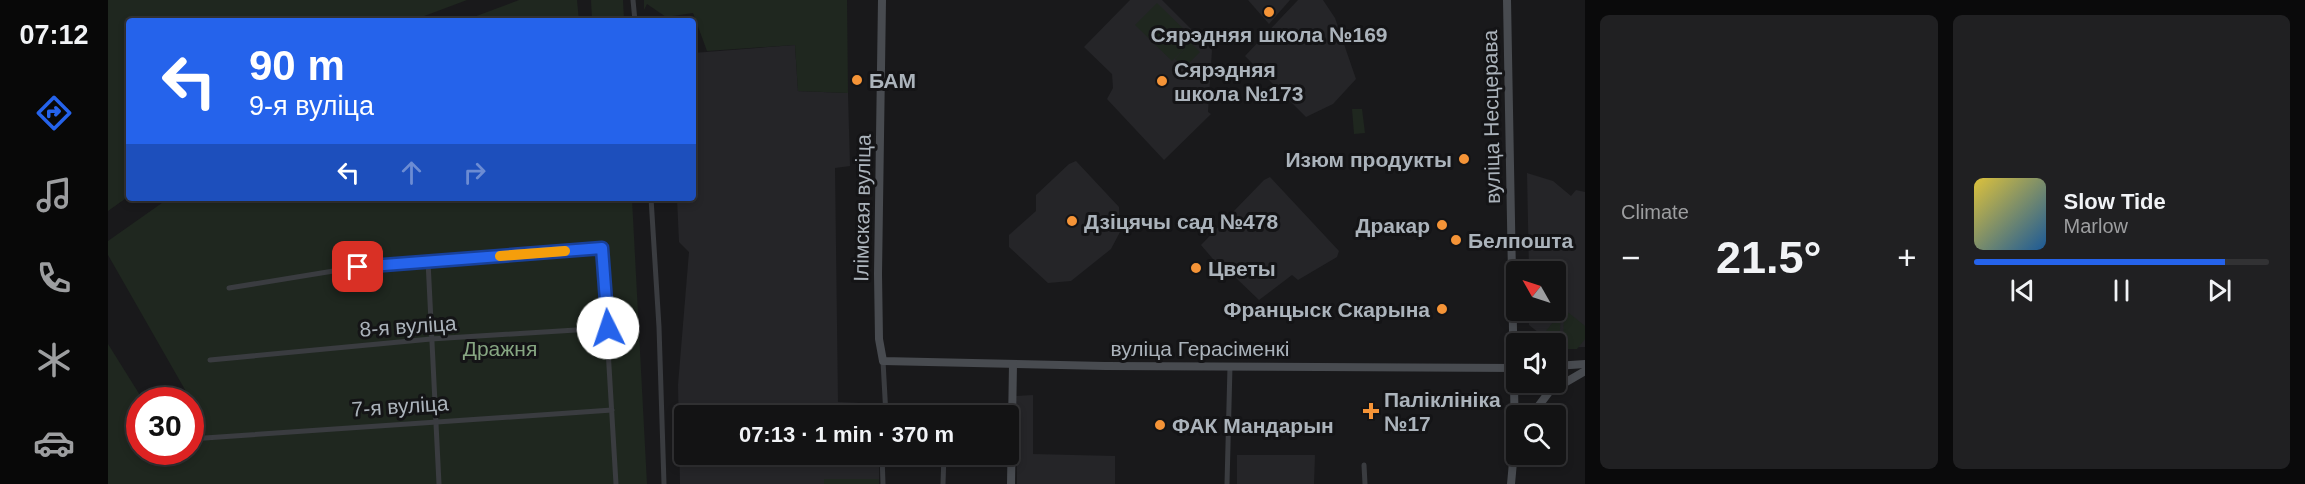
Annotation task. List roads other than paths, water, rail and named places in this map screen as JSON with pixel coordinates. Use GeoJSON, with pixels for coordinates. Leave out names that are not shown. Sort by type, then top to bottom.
{"type":"FeatureCollection","features":[{"type":"Feature","properties":{"kind":"street"},"geometry":{"type":"LineString","coordinates":[[633,0],[635,18]]}},
{"type":"Feature","properties":{"kind":"street","name":"Ілімская вуліца"},"geometry":{"type":"LineString","coordinates":[[882,0],[878,274],[879,339],[883,361],[885,405]]}},
{"type":"Feature","properties":{"kind":"street","name":"вуліца Несцерава"},"geometry":{"type":"LineString","coordinates":[[1507,0],[1514,333]]}},
{"type":"Feature","properties":{"kind":"street"},"geometry":{"type":"LineString","coordinates":[[651,201],[659,327],[664,484]]}},
{"type":"Feature","properties":{"kind":"street"},"geometry":{"type":"LineString","coordinates":[[229,288],[358,267],[604,249],[616,484]]}},
{"type":"Feature","properties":{"kind":"street"},"geometry":{"type":"LineString","coordinates":[[428,261],[439,484]]}},
{"type":"Feature","properties":{"kind":"street","name":"8-я вуліца"},"geometry":{"type":"LineString","coordinates":[[210,360],[431,339],[608,328]]}},
{"type":"Feature","properties":{"kind":"street","name":"вуліца Герасіменкі"},"geometry":{"type":"LineString","coordinates":[[883,361],[888,363],[1506,368]]}},
{"type":"Feature","properties":{"kind":"street"},"geometry":{"type":"LineString","coordinates":[[1011,484],[1013,364]]}},
{"type":"Feature","properties":{"kind":"street"},"geometry":{"type":"LineString","coordinates":[[1566,365],[1585,364]]}},
{"type":"Feature","properties":{"kind":"street"},"geometry":{"type":"LineString","coordinates":[[1227,484],[1230,366]]}},
{"type":"Feature","properties":{"kind":"street"},"geometry":{"type":"LineString","coordinates":[[1539,405],[1548,392],[1585,371]]}},
{"type":"Feature","properties":{"kind":"street","name":"7-я вуліца"},"geometry":{"type":"LineString","coordinates":[[204,438],[435,420],[612,410]]}},
{"type":"Feature","properties":{"kind":"street"},"geometry":{"type":"LineString","coordinates":[[882,465],[883,484]]}},
{"type":"Feature","properties":{"kind":"street"},"geometry":{"type":"LineString","coordinates":[[943,484],[944,465]]}},
{"type":"Feature","properties":{"kind":"street"},"geometry":{"type":"LineString","coordinates":[[1364,465],[1365,484]]}},
{"type":"Feature","properties":{"kind":"street","name":"вуліца Несцерава"},"geometry":{"type":"LineString","coordinates":[[1510,484],[1513,465]]}},
{"type":"Feature","properties":{"kind":"place","name":"Сярэдняя школа №169"},"geometry":{"type":"Point","coordinates":[1269,12]}},
{"type":"Feature","properties":{"kind":"place","name":"БАМ"},"geometry":{"type":"Point","coordinates":[857,80]}},
{"type":"Feature","properties":{"kind":"place","name":"Сярэдняя школа №173"},"geometry":{"type":"Point","coordinates":[1162,81]}},
{"type":"Feature","properties":{"kind":"place","name":"Изюм продукты"},"geometry":{"type":"Point","coordinates":[1464,159]}},
{"type":"Feature","properties":{"kind":"place","name":"Дзіцячы сад №478"},"geometry":{"type":"Point","coordinates":[1072,221]}},
{"type":"Feature","properties":{"kind":"place","name":"Дракар"},"geometry":{"type":"Point","coordinates":[1442,225]}},
{"type":"Feature","properties":{"kind":"place","name":"Белпошта"},"geometry":{"type":"Point","coordinates":[1456,240]}},
{"type":"Feature","properties":{"kind":"place","name":"Цветы"},"geometry":{"type":"Point","coordinates":[1196,268]}},
{"type":"Feature","properties":{"kind":"place","name":"Францыск Скарына"},"geometry":{"type":"Point","coordinates":[1442,309]}},
{"type":"Feature","properties":{"kind":"place","name":"Паліклініка №17"},"geometry":{"type":"Point","coordinates":[1371,411]}},
{"type":"Feature","properties":{"kind":"place","name":"ФАК Мандарын"},"geometry":{"type":"Point","coordinates":[1160,425]}},
{"type":"Feature","properties":{"kind":"park label","name":"Дражня"},"geometry":{"type":"Point","coordinates":[500,348]}}]}
